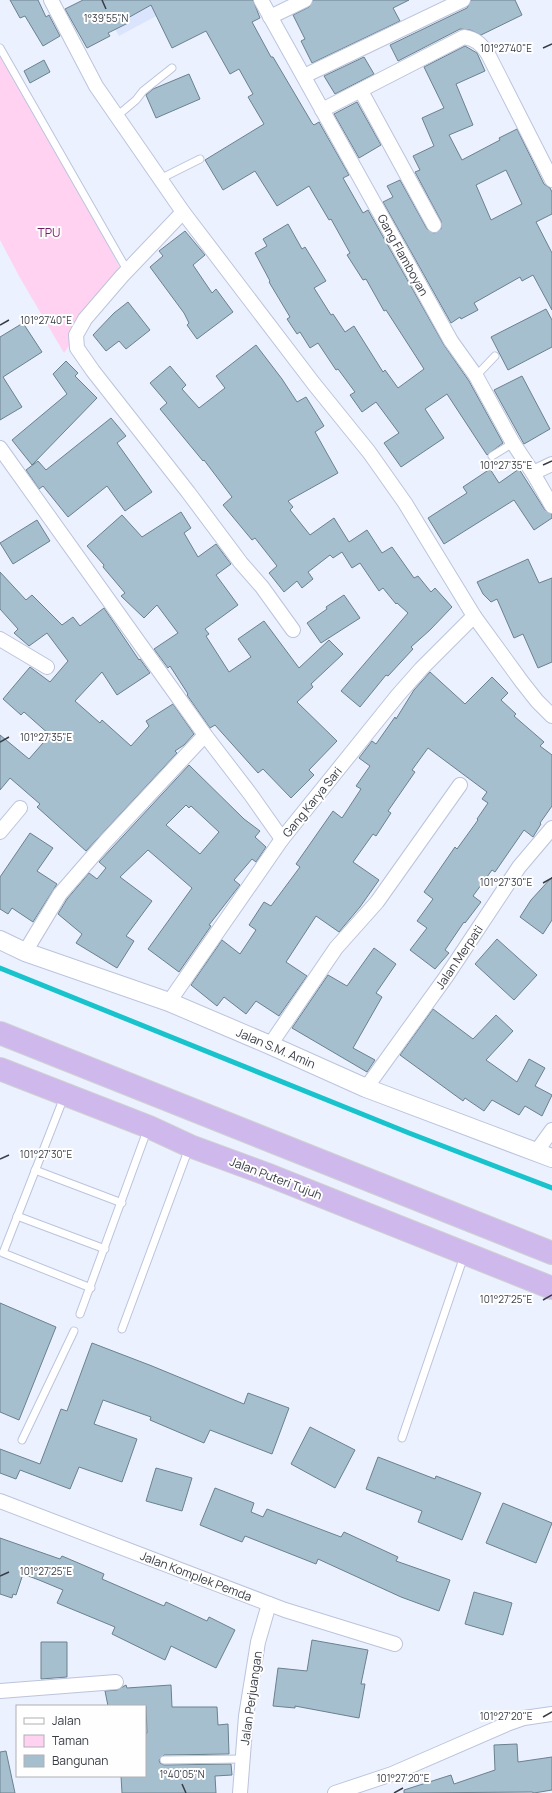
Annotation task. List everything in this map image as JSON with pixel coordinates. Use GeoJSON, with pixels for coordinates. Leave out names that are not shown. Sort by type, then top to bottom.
{"type":"FeatureCollection","features":[{"type":"Feature","properties":{"kind":"highway"},"geometry":{"type":"LineString","coordinates":[[0,1033],[552,1253]]}},
{"type":"Feature","properties":{"kind":"highway","name":"Jalan Puteri Tujuh"},"geometry":{"type":"LineString","coordinates":[[0,1069],[149,1127],[190,1146],[266,1174],[552,1288]]}},
{"type":"Feature","properties":{"kind":"highway"},"geometry":{"type":"LineString","coordinates":[[266,1174],[278,1144]]}},
{"type":"Feature","properties":{"kind":"street"},"geometry":{"type":"LineString","coordinates":[[51,0],[96,86],[183,212],[314,384],[369,452],[404,503],[474,616],[522,682],[552,716]]}},
{"type":"Feature","properties":{"kind":"street","name":"Gang Flamboyan"},"geometry":{"type":"LineString","coordinates":[[261,0],[452,340],[476,376],[513,442],[552,506]]}},
{"type":"Feature","properties":{"kind":"street"},"geometry":{"type":"LineString","coordinates":[[270,17],[305,0]]}},
{"type":"Feature","properties":{"kind":"street"},"geometry":{"type":"LineString","coordinates":[[304,76],[463,0]]}},
{"type":"Feature","properties":{"kind":"street"},"geometry":{"type":"LineString","coordinates":[[322,110],[464,37],[478,41],[488,54],[552,180]]}},
{"type":"Feature","properties":{"kind":"street"},"geometry":{"type":"LineString","coordinates":[[361,91],[434,225]]}},
{"type":"Feature","properties":{"kind":"street"},"geometry":{"type":"LineString","coordinates":[[183,212],[127,270],[85,319],[76,335],[77,348],[93,371],[188,492],[241,563],[262,587],[293,630]]}},
{"type":"Feature","properties":{"kind":"street"},"geometry":{"type":"LineString","coordinates":[[0,448],[205,735],[251,795],[282,839]]}},
{"type":"Feature","properties":{"kind":"street"},"geometry":{"type":"LineString","coordinates":[[533,473],[552,464]]}},
{"type":"Feature","properties":{"kind":"street","name":"Gang Karya Sari"},"geometry":{"type":"LineString","coordinates":[[169,1002],[282,839],[398,695],[421,669],[474,616]]}},
{"type":"Feature","properties":{"kind":"street"},"geometry":{"type":"LineString","coordinates":[[0,639],[47,667]]}},
{"type":"Feature","properties":{"kind":"street"},"geometry":{"type":"LineString","coordinates":[[24,952],[60,894],[106,841],[205,735]]}},
{"type":"Feature","properties":{"kind":"street"},"geometry":{"type":"LineString","coordinates":[[270,1044],[336,948],[377,902],[460,785]]}},
{"type":"Feature","properties":{"kind":"street"},"geometry":{"type":"LineString","coordinates":[[0,832],[20,808]]}},
{"type":"Feature","properties":{"kind":"street","name":"Jalan Merpati"},"geometry":{"type":"LineString","coordinates":[[366,1088],[446,977],[519,867],[552,828]]}},
{"type":"Feature","properties":{"kind":"street","name":"Jalan S.M. Amin"},"geometry":{"type":"LineString","coordinates":[[0,940],[24,952],[169,1002],[270,1044],[366,1088],[544,1155]]}},
{"type":"Feature","properties":{"kind":"street"},"geometry":{"type":"LineString","coordinates":[[544,1155],[552,1130]]}},
{"type":"Feature","properties":{"kind":"street","name":"Jalan Komplek Pemda"},"geometry":{"type":"LineString","coordinates":[[0,1501],[268,1604],[395,1644]]}},
{"type":"Feature","properties":{"kind":"street","name":"Jalan Perjuangan"},"geometry":{"type":"LineString","coordinates":[[240,1793],[246,1716],[258,1642],[268,1604]]}},
{"type":"Feature","properties":{"kind":"street"},"geometry":{"type":"LineString","coordinates":[[0,1691],[116,1682]]}},
{"type":"Feature","properties":{"kind":"street"},"geometry":{"type":"LineString","coordinates":[[334,1793],[392,1774],[507,1724],[524,1718],[552,1714]]}},
{"type":"Feature","properties":{"kind":"lane"},"geometry":{"type":"LineString","coordinates":[[0,48],[127,270]]}},
{"type":"Feature","properties":{"kind":"lane"},"geometry":{"type":"LineString","coordinates":[[117,116],[136,100],[143,91],[172,68]]}},
{"type":"Feature","properties":{"kind":"lane"},"geometry":{"type":"LineString","coordinates":[[160,179],[200,159]]}},
{"type":"Feature","properties":{"kind":"lane"},"geometry":{"type":"LineString","coordinates":[[476,376],[495,356]]}},
{"type":"Feature","properties":{"kind":"lane"},"geometry":{"type":"LineString","coordinates":[[492,456],[513,442]]}},
{"type":"Feature","properties":{"kind":"lane"},"geometry":{"type":"LineString","coordinates":[[65,1094],[2,1254],[91,1288]]}},
{"type":"Feature","properties":{"kind":"lane"},"geometry":{"type":"LineString","coordinates":[[80,1314],[91,1288],[149,1127]]}},
{"type":"Feature","properties":{"kind":"lane"},"geometry":{"type":"LineString","coordinates":[[122,1330],[190,1146]]}},
{"type":"Feature","properties":{"kind":"lane"},"geometry":{"type":"LineString","coordinates":[[35,1170],[122,1203]]}},
{"type":"Feature","properties":{"kind":"lane"},"geometry":{"type":"LineString","coordinates":[[18,1216],[105,1249]]}},
{"type":"Feature","properties":{"kind":"lane"},"geometry":{"type":"LineString","coordinates":[[402,1438],[465,1253]]}},
{"type":"Feature","properties":{"kind":"lane"},"geometry":{"type":"LineString","coordinates":[[22,1440],[74,1331]]}},
{"type":"Feature","properties":{"kind":"lane"},"geometry":{"type":"LineString","coordinates":[[164,1760],[243,1759]]}},
{"type":"Feature","properties":{"kind":"shaded area"},"geometry":{"type":"Polygon","coordinates":[[[99,0],[186,0],[119,36],[99,0]]]}},
{"type":"Feature","properties":{"kind":"green space","name":"TPU"},"geometry":{"type":"Polygon","coordinates":[[[0,51],[75,181],[124,276],[85,323],[64,353],[19,276],[0,240],[0,51]]]}},
{"type":"Feature","properties":{"kind":"building"},"geometry":{"type":"Polygon","coordinates":[[[10,0],[38,0],[46,17],[49,15],[60,36],[43,46],[25,16],[20,18],[10,0]]]}},
{"type":"Feature","properties":{"kind":"building"},"geometry":{"type":"Polygon","coordinates":[[[83,0],[253,0],[260,18],[252,22],[271,57],[273,57],[312,123],[314,125],[319,122],[349,175],[343,178],[363,213],[368,210],[444,345],[469,381],[503,443],[487,455],[447,394],[425,409],[444,438],[401,467],[384,443],[399,433],[376,402],[362,412],[350,395],[355,392],[338,369],[336,370],[318,343],[310,348],[300,332],[297,334],[287,319],[290,317],[269,282],[270,281],[255,253],[267,246],[263,239],[288,224],[302,249],[305,247],[326,281],[314,288],[331,315],[333,314],[345,332],[354,326],[383,372],[385,370],[398,388],[424,369],[386,310],[384,311],[366,279],[363,280],[347,255],[350,253],[331,219],[329,220],[309,186],[277,206],[255,171],[223,190],[205,160],[264,124],[248,97],[253,94],[239,69],[230,74],[206,31],[172,48],[151,5],[126,19],[128,23],[108,33],[110,36],[87,48],[65,9],[83,0]]]}},
{"type":"Feature","properties":{"kind":"building"},"geometry":{"type":"Polygon","coordinates":[[[313,0],[409,0],[393,8],[400,21],[312,63],[301,41],[305,39],[293,15],[309,7],[313,0]]]}},
{"type":"Feature","properties":{"kind":"building"},"geometry":{"type":"Polygon","coordinates":[[[471,0],[515,0],[522,15],[481,35],[470,30],[460,29],[398,61],[390,45],[467,8],[471,0]]]}},
{"type":"Feature","properties":{"kind":"building"},"geometry":{"type":"Polygon","coordinates":[[[465,46],[477,53],[485,71],[456,84],[473,125],[449,135],[462,160],[500,140],[499,138],[517,129],[544,184],[550,188],[552,192],[552,214],[536,222],[552,253],[552,310],[533,275],[522,281],[520,277],[474,303],[478,310],[461,319],[460,317],[451,323],[383,202],[393,197],[387,186],[400,180],[427,229],[434,233],[441,229],[441,221],[415,172],[420,170],[413,156],[434,146],[422,118],[444,108],[424,67],[465,46]],[[506,170],[476,185],[491,220],[522,204],[506,170]]]}},
{"type":"Feature","properties":{"kind":"building"},"geometry":{"type":"Polygon","coordinates":[[[364,57],[374,74],[335,94],[324,76],[364,57]]]}},
{"type":"Feature","properties":{"kind":"building"},"geometry":{"type":"Polygon","coordinates":[[[44,60],[50,72],[30,83],[24,71],[44,60]]]}},
{"type":"Feature","properties":{"kind":"building"},"geometry":{"type":"Polygon","coordinates":[[[189,74],[200,99],[156,118],[146,95],[153,89],[189,74]]]}},
{"type":"Feature","properties":{"kind":"building"},"geometry":{"type":"Polygon","coordinates":[[[357,102],[381,145],[359,158],[334,114],[357,102]]]}},
{"type":"Feature","properties":{"kind":"building"},"geometry":{"type":"Polygon","coordinates":[[[185,231],[205,255],[193,265],[212,293],[216,289],[233,312],[197,339],[187,325],[189,323],[184,313],[150,267],[163,256],[159,251],[185,231]]]}},
{"type":"Feature","properties":{"kind":"building"},"geometry":{"type":"Polygon","coordinates":[[[128,302],[150,330],[126,349],[119,341],[106,351],[93,335],[114,313],[128,302]]]}},
{"type":"Feature","properties":{"kind":"building"},"geometry":{"type":"Polygon","coordinates":[[[546,309],[552,320],[552,347],[508,370],[491,337],[546,309]]]}},
{"type":"Feature","properties":{"kind":"building"},"geometry":{"type":"Polygon","coordinates":[[[23,323],[42,352],[3,377],[22,407],[0,420],[0,337],[23,323]]]}},
{"type":"Feature","properties":{"kind":"building"},"geometry":{"type":"Polygon","coordinates":[[[256,345],[282,379],[297,402],[306,397],[324,426],[315,432],[338,473],[288,501],[293,507],[290,510],[310,535],[334,518],[349,542],[367,530],[382,553],[392,547],[414,578],[418,576],[431,592],[435,588],[452,607],[411,647],[413,649],[388,676],[386,675],[360,707],[341,691],[408,613],[397,603],[396,604],[383,588],[379,591],[360,563],[352,568],[342,552],[333,558],[330,555],[308,572],[313,579],[302,588],[297,581],[284,592],[269,573],[277,566],[255,538],[252,540],[223,505],[232,497],[204,460],[203,461],[160,409],[167,403],[150,383],[170,366],[186,385],[182,389],[199,408],[225,388],[216,376],[256,345]]]}},
{"type":"Feature","properties":{"kind":"building"},"geometry":{"type":"Polygon","coordinates":[[[66,361],[78,373],[75,376],[97,398],[32,465],[12,440],[67,394],[53,374],[66,361]]]}},
{"type":"Feature","properties":{"kind":"building"},"geometry":{"type":"Polygon","coordinates":[[[522,376],[550,429],[524,444],[494,390],[522,376]]]}},
{"type":"Feature","properties":{"kind":"building"},"geometry":{"type":"Polygon","coordinates":[[[111,418],[126,436],[117,443],[152,492],[125,511],[107,486],[68,517],[43,486],[39,489],[26,470],[38,461],[46,470],[111,418]]]}},
{"type":"Feature","properties":{"kind":"building"},"geometry":{"type":"Polygon","coordinates":[[[490,469],[499,483],[519,469],[545,510],[552,514],[552,518],[534,530],[514,500],[444,544],[428,518],[467,493],[463,487],[490,469]]]}},
{"type":"Feature","properties":{"kind":"building"},"geometry":{"type":"Polygon","coordinates":[[[181,512],[191,528],[184,533],[198,557],[216,544],[231,564],[216,575],[238,605],[205,629],[209,634],[206,636],[229,672],[251,657],[238,639],[264,621],[299,668],[329,640],[343,654],[311,684],[313,687],[297,702],[337,741],[309,770],[314,775],[291,798],[263,769],[258,773],[215,725],[210,728],[187,695],[188,694],[170,666],[168,668],[154,649],[178,633],[157,605],[144,618],[121,596],[125,593],[103,567],[104,565],[87,546],[122,515],[142,537],[181,512]]]}},
{"type":"Feature","properties":{"kind":"building"},"geometry":{"type":"Polygon","coordinates":[[[37,520],[50,541],[13,564],[0,543],[37,520]]]}},
{"type":"Feature","properties":{"kind":"building"},"geometry":{"type":"Polygon","coordinates":[[[528,559],[539,583],[552,578],[552,662],[538,668],[523,634],[514,638],[497,599],[491,602],[483,594],[477,582],[528,559]]]}},
{"type":"Feature","properties":{"kind":"building"},"geometry":{"type":"Polygon","coordinates":[[[0,572],[26,600],[32,595],[62,625],[73,617],[80,626],[104,608],[139,660],[140,659],[150,673],[117,695],[102,672],[75,701],[100,723],[102,720],[131,746],[149,726],[146,721],[173,704],[194,734],[184,745],[175,751],[177,753],[86,851],[37,807],[40,804],[10,778],[0,790],[0,735],[29,759],[50,735],[24,712],[21,715],[3,699],[30,667],[50,682],[68,661],[47,633],[29,646],[14,633],[18,629],[0,609],[0,572]]]}},
{"type":"Feature","properties":{"kind":"building"},"geometry":{"type":"Polygon","coordinates":[[[344,595],[360,618],[321,643],[307,623],[327,609],[326,607],[344,595]]]}},
{"type":"Feature","properties":{"kind":"building"},"geometry":{"type":"Polygon","coordinates":[[[430,672],[465,704],[492,677],[508,693],[501,700],[516,714],[514,716],[544,742],[540,746],[552,755],[552,806],[540,823],[541,824],[533,837],[524,830],[495,872],[492,870],[473,896],[481,902],[465,923],[464,922],[445,950],[449,953],[435,969],[410,950],[427,928],[417,921],[433,899],[424,892],[455,847],[457,849],[478,820],[477,819],[488,803],[482,799],[487,792],[428,748],[412,770],[415,772],[388,811],[391,813],[376,836],[373,834],[353,862],[379,880],[360,907],[339,932],[316,916],[286,962],[307,976],[279,1016],[256,1001],[246,1014],[224,997],[217,1006],[191,985],[222,940],[240,954],[256,930],[249,925],[264,902],[271,906],[300,867],[296,864],[333,811],[342,818],[361,789],[356,786],[370,766],[359,758],[372,741],[376,744],[395,717],[396,719],[414,690],[430,672]]]}},
{"type":"Feature","properties":{"kind":"building"},"geometry":{"type":"Polygon","coordinates":[[[189,765],[244,819],[260,831],[255,837],[266,847],[256,862],[252,859],[234,880],[240,885],[209,925],[211,926],[179,972],[148,949],[192,888],[148,850],[120,877],[152,901],[126,936],[134,941],[117,968],[76,943],[82,934],[58,914],[67,899],[89,873],[97,879],[106,868],[99,862],[189,765]],[[186,805],[166,825],[200,854],[219,832],[191,806],[189,808],[186,805]]]}},
{"type":"Feature","properties":{"kind":"building"},"geometry":{"type":"Polygon","coordinates":[[[30,833],[53,848],[37,871],[57,884],[33,922],[12,908],[8,914],[0,909],[0,877],[30,833]]]}},
{"type":"Feature","properties":{"kind":"building"},"geometry":{"type":"Polygon","coordinates":[[[552,877],[552,920],[543,934],[520,917],[531,900],[552,877]]]}},
{"type":"Feature","properties":{"kind":"building"},"geometry":{"type":"Polygon","coordinates":[[[497,939],[537,975],[514,1000],[475,964],[497,939]]]}},
{"type":"Feature","properties":{"kind":"building"},"geometry":{"type":"Polygon","coordinates":[[[374,948],[396,964],[376,993],[382,997],[353,1048],[375,1060],[367,1072],[292,1028],[328,975],[347,986],[374,948]]]}},
{"type":"Feature","properties":{"kind":"building"},"geometry":{"type":"Polygon","coordinates":[[[433,1009],[473,1039],[496,1015],[513,1031],[486,1060],[517,1082],[529,1059],[545,1068],[535,1086],[552,1095],[542,1116],[525,1106],[519,1115],[492,1100],[484,1111],[465,1098],[463,1101],[400,1055],[433,1009]]]}},
{"type":"Feature","properties":{"kind":"building"},"geometry":{"type":"Polygon","coordinates":[[[0,1303],[56,1327],[19,1420],[0,1412],[0,1303]]]}},
{"type":"Feature","properties":{"kind":"building"},"geometry":{"type":"Polygon","coordinates":[[[92,1343],[244,1404],[248,1393],[289,1408],[272,1454],[210,1430],[204,1443],[150,1420],[151,1417],[103,1400],[94,1424],[137,1439],[122,1482],[79,1467],[70,1489],[20,1470],[16,1479],[0,1473],[0,1449],[40,1464],[61,1409],[67,1411],[92,1343]]]}},
{"type":"Feature","properties":{"kind":"building"},"geometry":{"type":"Polygon","coordinates":[[[310,1427],[355,1450],[335,1488],[291,1464],[310,1427]]]}},
{"type":"Feature","properties":{"kind":"building"},"geometry":{"type":"Polygon","coordinates":[[[378,1457],[435,1479],[436,1476],[481,1493],[462,1540],[418,1522],[422,1511],[366,1489],[378,1457]]]}},
{"type":"Feature","properties":{"kind":"building"},"geometry":{"type":"Polygon","coordinates":[[[156,1468],[192,1478],[182,1511],[146,1501],[156,1468]]]}},
{"type":"Feature","properties":{"kind":"building"},"geometry":{"type":"Polygon","coordinates":[[[215,1488],[254,1503],[251,1512],[263,1517],[267,1509],[341,1537],[344,1532],[398,1557],[396,1561],[450,1580],[439,1611],[401,1597],[318,1559],[316,1564],[245,1536],[242,1542],[200,1525],[215,1488]]]}},
{"type":"Feature","properties":{"kind":"building"},"geometry":{"type":"Polygon","coordinates":[[[503,1503],[552,1523],[536,1563],[486,1543],[503,1503]]]}},
{"type":"Feature","properties":{"kind":"building"},"geometry":{"type":"Polygon","coordinates":[[[0,1538],[60,1559],[62,1556],[104,1574],[102,1579],[164,1606],[166,1602],[207,1621],[209,1617],[235,1630],[216,1668],[171,1646],[165,1660],[112,1634],[115,1627],[57,1603],[63,1590],[39,1580],[23,1574],[16,1595],[13,1594],[12,1598],[0,1594],[0,1538]]]}},
{"type":"Feature","properties":{"kind":"building"},"geometry":{"type":"Polygon","coordinates":[[[474,1592],[512,1603],[503,1635],[465,1624],[474,1592]]]}},
{"type":"Feature","properties":{"kind":"building"},"geometry":{"type":"Polygon","coordinates":[[[312,1640],[368,1650],[361,1684],[365,1684],[359,1718],[295,1706],[295,1708],[273,1706],[278,1668],[307,1671],[312,1640]]]}},
{"type":"Feature","properties":{"kind":"building"},"geometry":{"type":"Polygon","coordinates":[[[41,1642],[67,1642],[67,1677],[41,1679],[41,1642]]]}},
{"type":"Feature","properties":{"kind":"building"},"geometry":{"type":"Polygon","coordinates":[[[126,1685],[127,1688],[171,1685],[172,1707],[217,1707],[218,1725],[228,1724],[229,1754],[164,1755],[159,1760],[160,1763],[164,1765],[231,1764],[232,1775],[215,1776],[216,1793],[122,1793],[121,1777],[146,1777],[146,1705],[108,1705],[105,1691],[117,1690],[126,1685]]]}},
{"type":"Feature","properties":{"kind":"building"},"geometry":{"type":"Polygon","coordinates":[[[517,1744],[518,1762],[552,1757],[552,1790],[534,1793],[404,1793],[404,1790],[451,1775],[454,1784],[495,1770],[494,1745],[517,1744]]]}},
{"type":"Feature","properties":{"kind":"building"},"geometry":{"type":"Polygon","coordinates":[[[6,1751],[15,1793],[0,1793],[0,1752],[6,1751]]]}},
{"type":"Feature","properties":{"kind":"waterway"},"geometry":{"type":"LineString","coordinates":[[0,968],[409,1133],[552,1188]]}}]}
